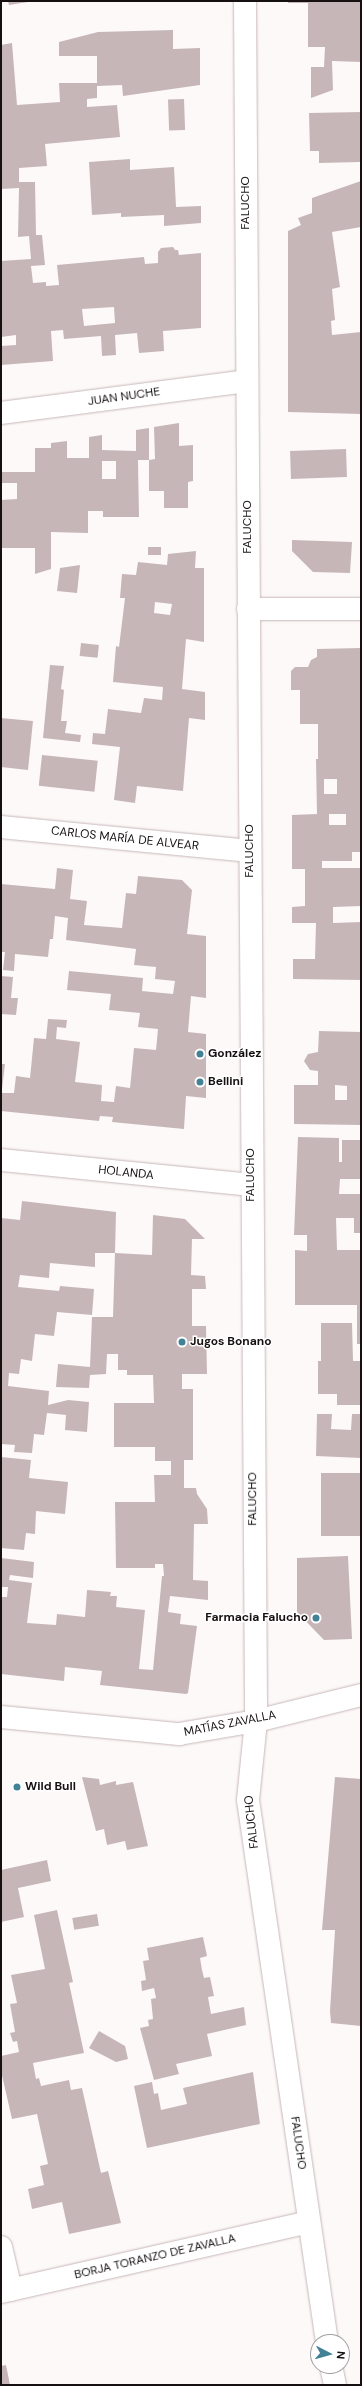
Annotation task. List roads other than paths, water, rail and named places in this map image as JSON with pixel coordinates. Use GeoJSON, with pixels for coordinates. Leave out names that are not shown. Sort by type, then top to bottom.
{"type":"FeatureCollection","features":[{"type":"Feature","properties":{"kind":"street","name":"FALUCHO"},"geometry":{"type":"LineString","coordinates":[[245,1],[251,1185],[256,1721],[248,1800],[326,2334]]}},
{"type":"Feature","properties":{"kind":"street","name":"JUAN NUCHE"},"geometry":{"type":"LineString","coordinates":[[1,413],[247,381]]}},
{"type":"Feature","properties":{"kind":"street"},"geometry":{"type":"LineString","coordinates":[[248,609],[361,609]]}},
{"type":"Feature","properties":{"kind":"street","name":"CARLOS MARÍA DE ALVEAR"},"geometry":{"type":"LineString","coordinates":[[1,827],[250,851]]}},
{"type":"Feature","properties":{"kind":"street","name":"HOLANDA"},"geometry":{"type":"LineString","coordinates":[[1,1160],[251,1185]]}},
{"type":"Feature","properties":{"kind":"street","name":"MATÍAS ZAVALLA"},"geometry":{"type":"LineString","coordinates":[[1,1717],[179,1734],[256,1721],[361,1695]]}},
{"type":"Feature","properties":{"kind":"street","name":"BORJA TORANZO DE ZAVALLA"},"geometry":{"type":"LineString","coordinates":[[6,2291],[309,2222]]}},
{"type":"Feature","properties":{"kind":"street"},"geometry":{"type":"LineString","coordinates":[[1,2247],[6,2291]]}},
{"type":"Feature","properties":{"kind":"street"},"geometry":{"type":"LineString","coordinates":[[333,2374],[335,2385]]}},
{"type":"Feature","properties":{"kind":"place","name":"González"},"geometry":{"type":"Point","coordinates":[200,1054]}},
{"type":"Feature","properties":{"kind":"place","name":"Bellini"},"geometry":{"type":"Point","coordinates":[200,1082]}},
{"type":"Feature","properties":{"kind":"place","name":"Jugos Bonano"},"geometry":{"type":"Point","coordinates":[182,1342]}},
{"type":"Feature","properties":{"kind":"place","name":"Farmacia Falucho"},"geometry":{"type":"Point","coordinates":[316,1618]}},
{"type":"Feature","properties":{"kind":"place","name":"Wild Bull"},"geometry":{"type":"Point","coordinates":[17,1787]}}]}
